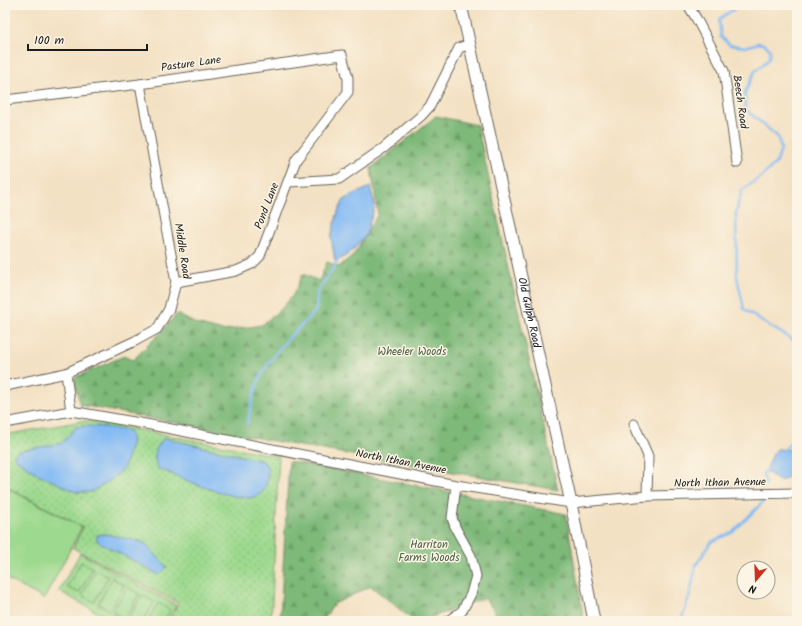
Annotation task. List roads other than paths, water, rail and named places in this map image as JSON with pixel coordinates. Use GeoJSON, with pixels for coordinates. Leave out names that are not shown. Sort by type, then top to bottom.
{"type":"FeatureCollection","features":[{"type":"Feature","properties":{"kind":"street","name":"Old Gulph Road"},"geometry":{"type":"LineString","coordinates":[[461,5],[571,503],[594,621]]}},
{"type":"Feature","properties":{"kind":"street","name":"Beech Road"},"geometry":{"type":"LineString","coordinates":[[688,5],[724,71],[737,163]]}},
{"type":"Feature","properties":{"kind":"street"},"geometry":{"type":"LineString","coordinates":[[289,182],[339,180],[385,147],[422,115],[430,106],[459,48],[470,44]]}},
{"type":"Feature","properties":{"kind":"street","name":"Pasture Lane"},"geometry":{"type":"LineString","coordinates":[[5,100],[140,84],[342,55],[348,78],[348,92]]}},
{"type":"Feature","properties":{"kind":"street","name":"Middle Road"},"geometry":{"type":"LineString","coordinates":[[66,372],[135,341],[157,329],[169,309],[176,282],[140,84]]}},
{"type":"Feature","properties":{"kind":"street","name":"Pond Lane"},"geometry":{"type":"LineString","coordinates":[[176,282],[236,271],[252,264],[260,256],[296,160],[348,92]]}},
{"type":"Feature","properties":{"kind":"street"},"geometry":{"type":"LineString","coordinates":[[5,386],[66,372],[71,411]]}},
{"type":"Feature","properties":{"kind":"street","name":"North Ithan Avenue"},"geometry":{"type":"LineString","coordinates":[[5,423],[71,411],[151,424],[456,485],[571,503],[647,496],[797,493]]}},
{"type":"Feature","properties":{"kind":"street"},"geometry":{"type":"LineString","coordinates":[[634,424],[648,456],[647,496]]}},
{"type":"Feature","properties":{"kind":"street"},"geometry":{"type":"LineString","coordinates":[[448,621],[462,611],[471,594],[476,576],[471,556],[456,529],[452,518],[456,485]]}},
{"type":"Feature","properties":{"kind":"water"},"geometry":{"type":"Polygon","coordinates":[[[370,187],[375,205],[366,235],[351,252],[335,261],[331,236],[338,212],[344,200],[370,187]]]}},
{"type":"Feature","properties":{"kind":"water"},"geometry":{"type":"Polygon","coordinates":[[[76,427],[105,427],[129,431],[132,441],[124,468],[111,480],[91,492],[76,492],[38,474],[14,458],[15,454],[19,451],[62,443],[76,427]]]}},
{"type":"Feature","properties":{"kind":"water"},"geometry":{"type":"Polygon","coordinates":[[[164,438],[263,461],[268,468],[265,489],[260,494],[253,497],[238,497],[215,491],[157,468],[155,456],[164,438]]]}},
{"type":"Feature","properties":{"kind":"water"},"geometry":{"type":"Polygon","coordinates":[[[777,449],[793,450],[794,455],[794,464],[791,473],[779,481],[766,471],[773,454],[777,449]]]}},
{"type":"Feature","properties":{"kind":"water"},"geometry":{"type":"Polygon","coordinates":[[[105,534],[139,541],[146,544],[167,567],[159,575],[97,541],[97,535],[105,534]]]}},
{"type":"Feature","properties":{"kind":"waterway"},"geometry":{"type":"LineString","coordinates":[[737,5],[733,10],[719,19],[721,37],[730,45],[745,47],[759,43],[766,45],[770,50],[770,55],[767,61],[755,71],[745,92],[745,109],[778,137],[781,149],[777,162],[761,177],[742,190],[736,213],[737,277],[744,309],[795,341],[797,348]]}},
{"type":"Feature","properties":{"kind":"waterway"},"geometry":{"type":"LineString","coordinates":[[247,425],[255,391],[264,370],[284,343],[316,311],[317,292],[337,261]]}},
{"type":"Feature","properties":{"kind":"waterway"},"geometry":{"type":"LineString","coordinates":[[783,451],[797,436]]}},
{"type":"Feature","properties":{"kind":"waterway"},"geometry":{"type":"LineString","coordinates":[[766,485],[763,474],[768,469]]}},
{"type":"Feature","properties":{"kind":"waterway"},"geometry":{"type":"LineString","coordinates":[[681,621],[690,594],[696,565],[711,542],[733,532],[764,501]]}},
{"type":"Feature","properties":{"kind":"park label","name":"Wheeler Woods"},"geometry":{"type":"Point","coordinates":[412,352]}},
{"type":"Feature","properties":{"kind":"park label","name":"Harriton Farms Woods"},"geometry":{"type":"Point","coordinates":[429,551]}}]}
